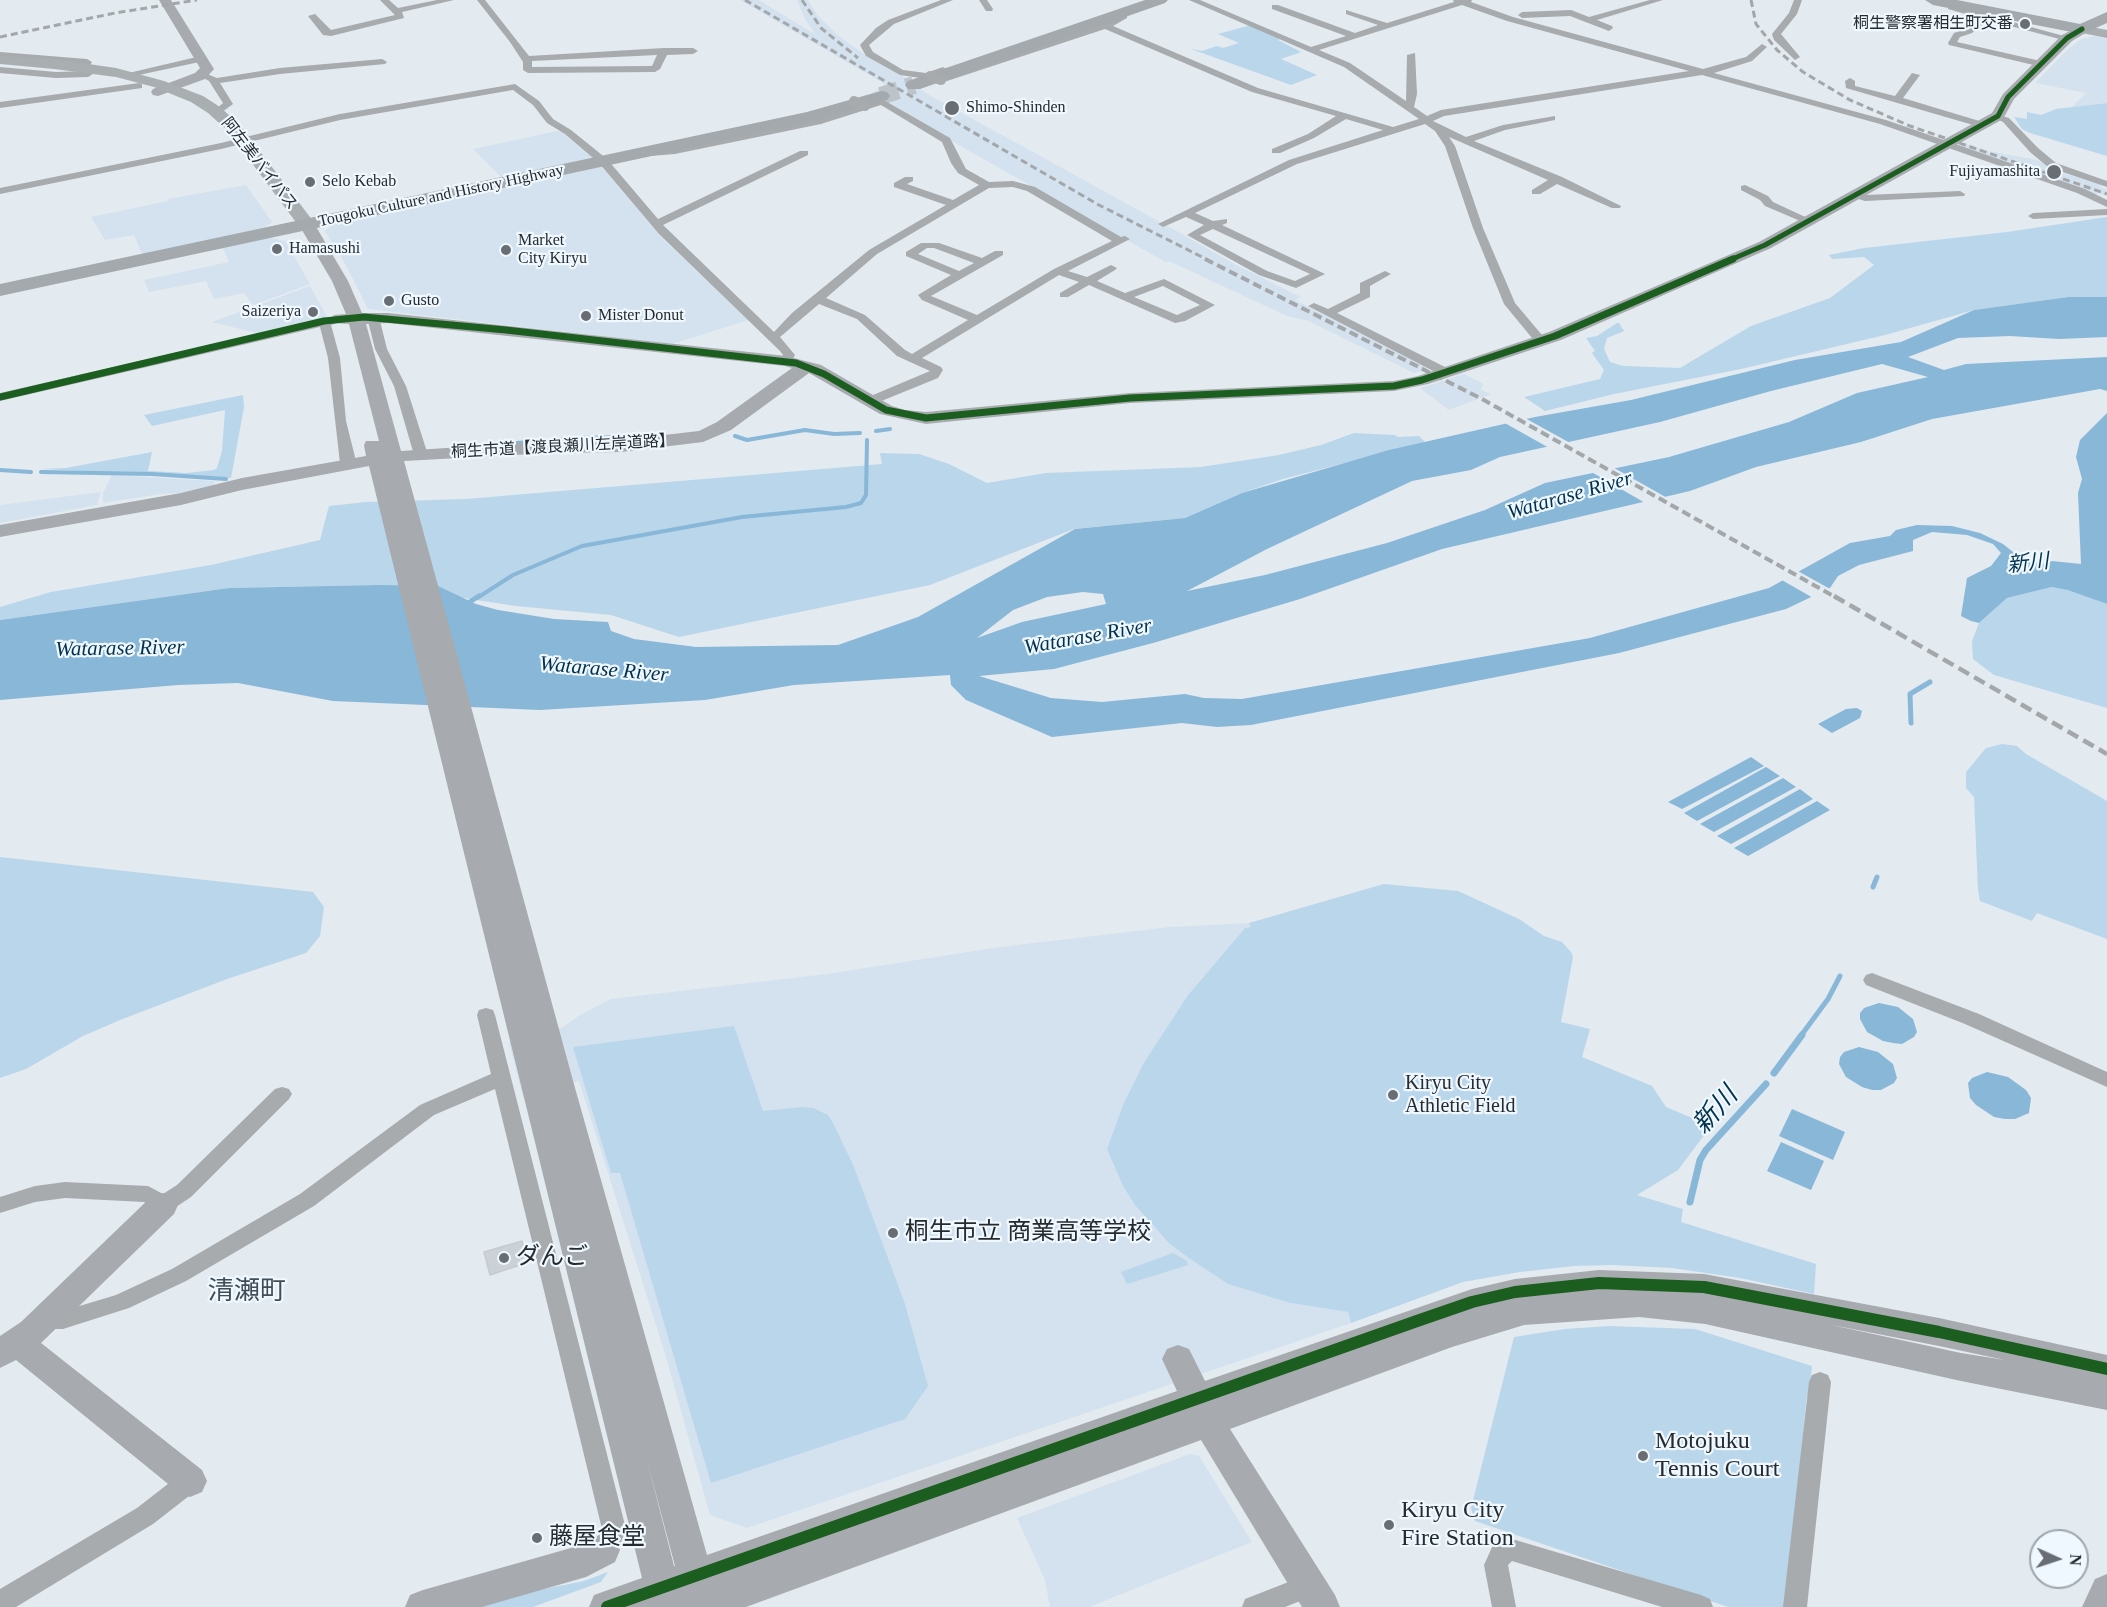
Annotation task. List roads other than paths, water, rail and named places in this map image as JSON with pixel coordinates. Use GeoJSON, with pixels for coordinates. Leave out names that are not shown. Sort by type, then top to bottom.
{"type":"FeatureCollection","features":[{"type":"Feature","properties":{"kind":"highway"},"geometry":{"type":"LineString","coordinates":[[914,85],[1115,18],[1160,0]]}},
{"type":"Feature","properties":{"kind":"highway"},"geometry":{"type":"LineString","coordinates":[[1933,0],[2075,34],[2107,17]]}},
{"type":"Feature","properties":{"kind":"highway","name":"Tougoku Culture and History Highway"},"geometry":{"type":"LineString","coordinates":[[0,290],[871,103]]}},
{"type":"Feature","properties":{"kind":"main road"},"geometry":{"type":"LineString","coordinates":[[2075,34],[2107,34]]}},
{"type":"Feature","properties":{"kind":"main road","name":"阿左美バイパス"},"geometry":{"type":"LineString","coordinates":[[0,62],[125,75],[164,90],[197,99],[223,108],[236,143]]}},
{"type":"Feature","properties":{"kind":"main road","name":"阿左美バイパス"},"geometry":{"type":"LineString","coordinates":[[86,71],[139,86],[164,90],[197,112],[236,143],[299,227]]}},
{"type":"Feature","properties":{"kind":"street"},"geometry":{"type":"LineString","coordinates":[[164,90],[200,76],[207,69],[165,0]]}},
{"type":"Feature","properties":{"kind":"street"},"geometry":{"type":"LineString","coordinates":[[312,16],[326,33],[401,16],[384,0]]}},
{"type":"Feature","properties":{"kind":"street"},"geometry":{"type":"LineString","coordinates":[[396,10],[450,0]]}},
{"type":"Feature","properties":{"kind":"street"},"geometry":{"type":"LineString","coordinates":[[0,191],[236,143],[353,114],[515,87],[528,70],[526,59],[481,0]]}},
{"type":"Feature","properties":{"kind":"street"},"geometry":{"type":"LineString","coordinates":[[949,0],[891,22],[865,43],[865,49],[869,54],[897,71],[941,80],[1063,40],[1115,18]]}},
{"type":"Feature","properties":{"kind":"street"},"geometry":{"type":"LineString","coordinates":[[983,0],[989,9]]}},
{"type":"Feature","properties":{"kind":"street"},"geometry":{"type":"LineString","coordinates":[[1193,0],[1313,49],[1353,68],[1439,129],[1616,206]]}},
{"type":"Feature","properties":{"kind":"street"},"geometry":{"type":"LineString","coordinates":[[1589,20],[1659,0]]}},
{"type":"Feature","properties":{"kind":"street"},"geometry":{"type":"LineString","coordinates":[[1795,57],[1780,42],[1776,34],[1792,14],[1798,0]]}},
{"type":"Feature","properties":{"kind":"street"},"geometry":{"type":"LineString","coordinates":[[1313,49],[1463,1],[1510,19],[1851,112],[2081,191],[2107,204]]}},
{"type":"Feature","properties":{"kind":"street"},"geometry":{"type":"LineString","coordinates":[[1953,4],[1951,7],[1955,9],[1986,17],[2075,34]]}},
{"type":"Feature","properties":{"kind":"street"},"geometry":{"type":"LineString","coordinates":[[1275,7],[1354,36]]}},
{"type":"Feature","properties":{"kind":"street"},"geometry":{"type":"LineString","coordinates":[[1349,12],[1388,26]]}},
{"type":"Feature","properties":{"kind":"street"},"geometry":{"type":"LineString","coordinates":[[1510,19],[1534,12]]}},
{"type":"Feature","properties":{"kind":"street"},"geometry":{"type":"LineString","coordinates":[[1522,15],[1571,13],[1609,28]]}},
{"type":"Feature","properties":{"kind":"street"},"geometry":{"type":"LineString","coordinates":[[930,76],[1105,15],[1255,90],[1392,129]]}},
{"type":"Feature","properties":{"kind":"street"},"geometry":{"type":"LineString","coordinates":[[1986,17],[1969,31],[1957,35],[1952,43],[2042,64]]}},
{"type":"Feature","properties":{"kind":"street"},"geometry":{"type":"LineString","coordinates":[[0,398],[348,319],[786,361],[807,366],[870,401],[903,415],[946,417],[1130,398],[1382,388],[1445,372],[1541,341],[1740,257],[1998,116],[2008,97],[2075,34]]}},
{"type":"Feature","properties":{"kind":"street"},"geometry":{"type":"LineString","coordinates":[[1163,224],[1293,162],[1392,129],[1427,120],[1435,115],[1453,110],[1704,72],[1743,62],[1762,48]]}},
{"type":"Feature","properties":{"kind":"street"},"geometry":{"type":"LineString","coordinates":[[528,70],[655,69],[664,51]]}},
{"type":"Feature","properties":{"kind":"street"},"geometry":{"type":"LineString","coordinates":[[526,59],[693,51]]}},
{"type":"Feature","properties":{"kind":"street"},"geometry":{"type":"LineString","coordinates":[[0,55],[87,62],[86,71],[56,75],[0,70]]}},
{"type":"Feature","properties":{"kind":"street"},"geometry":{"type":"LineString","coordinates":[[1409,108],[1412,88],[1412,55]]}},
{"type":"Feature","properties":{"kind":"street"},"geometry":{"type":"LineString","coordinates":[[125,75],[201,59]]}},
{"type":"Feature","properties":{"kind":"street"},"geometry":{"type":"LineString","coordinates":[[200,76],[214,81],[280,71],[382,62]]}},
{"type":"Feature","properties":{"kind":"street"},"geometry":{"type":"LineString","coordinates":[[1898,99],[1915,75]]}},
{"type":"Feature","properties":{"kind":"street"},"geometry":{"type":"LineString","coordinates":[[214,81],[223,108]]}},
{"type":"Feature","properties":{"kind":"street"},"geometry":{"type":"LineString","coordinates":[[1850,81],[1851,88],[1898,99],[1983,125]]}},
{"type":"Feature","properties":{"kind":"street"},"geometry":{"type":"LineString","coordinates":[[0,105],[139,86]]}},
{"type":"Feature","properties":{"kind":"street"},"geometry":{"type":"LineString","coordinates":[[515,87],[536,103],[550,121],[568,132],[603,161],[657,224],[787,351],[789,355],[786,361]]}},
{"type":"Feature","properties":{"kind":"street"},"geometry":{"type":"LineString","coordinates":[[643,153],[667,143],[823,110],[854,101],[882,102],[946,140],[957,166],[966,174],[987,185]]}},
{"type":"Feature","properties":{"kind":"street"},"geometry":{"type":"LineString","coordinates":[[353,114],[363,124]]}},
{"type":"Feature","properties":{"kind":"street"},"geometry":{"type":"LineString","coordinates":[[1276,151],[1311,136],[1344,116]]}},
{"type":"Feature","properties":{"kind":"street"},"geometry":{"type":"LineString","coordinates":[[1998,116],[2052,165],[2107,184]]}},
{"type":"Feature","properties":{"kind":"street"},"geometry":{"type":"LineString","coordinates":[[1464,141],[1503,128],[1552,118]]}},
{"type":"Feature","properties":{"kind":"street"},"geometry":{"type":"LineString","coordinates":[[1439,129],[1450,146],[1478,228],[1510,304],[1541,341]]}},
{"type":"Feature","properties":{"kind":"street"},"geometry":{"type":"LineString","coordinates":[[657,224],[804,153]]}},
{"type":"Feature","properties":{"kind":"street"},"geometry":{"type":"LineString","coordinates":[[909,179],[898,185],[954,204]]}},
{"type":"Feature","properties":{"kind":"street"},"geometry":{"type":"LineString","coordinates":[[1536,192],[1558,179]]}},
{"type":"Feature","properties":{"kind":"street"},"geometry":{"type":"LineString","coordinates":[[772,336],[873,252],[987,185],[1013,184],[1031,189],[1122,240],[1058,271],[912,359]]}},
{"type":"Feature","properties":{"kind":"street"},"geometry":{"type":"LineString","coordinates":[[1745,188],[1764,198],[1769,204],[1809,221]]}},
{"type":"Feature","properties":{"kind":"street"},"geometry":{"type":"LineString","coordinates":[[1854,196],[1865,198],[1960,194]]}},
{"type":"Feature","properties":{"kind":"street"},"geometry":{"type":"LineString","coordinates":[[2033,216],[2107,212]]}},
{"type":"Feature","properties":{"kind":"street"},"geometry":{"type":"LineString","coordinates":[[1186,213],[1218,223],[1319,274],[1296,285],[1289,284],[1263,273],[1192,235],[1218,223]]}},
{"type":"Feature","properties":{"kind":"street"},"geometry":{"type":"LineString","coordinates":[[299,227],[324,286],[348,319],[381,349],[400,386],[386,463]]}},
{"type":"Feature","properties":{"kind":"street"},"geometry":{"type":"LineString","coordinates":[[959,275],[910,254],[925,245],[935,245],[983,262]]}},
{"type":"Feature","properties":{"kind":"street"},"geometry":{"type":"LineString","coordinates":[[976,319],[924,297],[927,292],[999,254]]}},
{"type":"Feature","properties":{"kind":"street"},"geometry":{"type":"LineString","coordinates":[[1064,295],[1111,268]]}},
{"type":"Feature","properties":{"kind":"street"},"geometry":{"type":"LineString","coordinates":[[1058,271],[1088,281],[1124,297],[1175,319],[1181,319],[1209,306],[1164,282],[1124,297]]}},
{"type":"Feature","properties":{"kind":"street"},"geometry":{"type":"LineString","coordinates":[[1328,313],[1366,295],[1364,285],[1385,274]]}},
{"type":"Feature","properties":{"kind":"street"},"geometry":{"type":"LineString","coordinates":[[817,299],[861,317],[899,352],[935,369],[936,374],[870,401]]}},
{"type":"Feature","properties":{"kind":"street"},"geometry":{"type":"LineString","coordinates":[[1314,306],[1445,372]]}},
{"type":"Feature","properties":{"kind":"street"},"geometry":{"type":"LineString","coordinates":[[348,319],[548,1091],[664,1597]]}},
{"type":"Feature","properties":{"kind":"street"},"geometry":{"type":"LineString","coordinates":[[348,319],[334,358],[340,421],[348,457],[386,463]]}},
{"type":"Feature","properties":{"kind":"street","name":"桐生市道【渡良瀬川左岸道路】"},"geometry":{"type":"LineString","coordinates":[[0,531],[181,499],[242,484],[386,463],[551,447],[632,445],[703,436],[724,426],[807,366]]}},
{"type":"Feature","properties":{"kind":"street"},"geometry":{"type":"LineString","coordinates":[[1872,980],[1972,1019],[2107,1080]]}},
{"type":"Feature","properties":{"kind":"street"},"geometry":{"type":"LineString","coordinates":[[423,1607],[586,1560],[603,1550],[612,1537],[614,1529],[486,1015]]}},
{"type":"Feature","properties":{"kind":"street"},"geometry":{"type":"LineString","coordinates":[[44,1320],[63,1320],[121,1302],[179,1275],[307,1200],[427,1110],[502,1077]]}},
{"type":"Feature","properties":{"kind":"street"},"geometry":{"type":"LineString","coordinates":[[548,1091],[700,1599]]}},
{"type":"Feature","properties":{"kind":"street"},"geometry":{"type":"LineString","coordinates":[[0,1603],[145,1516],[190,1481],[46,1368],[9,1348],[44,1320],[163,1204],[184,1191],[282,1094]]}},
{"type":"Feature","properties":{"kind":"street"},"geometry":{"type":"LineString","coordinates":[[0,1205],[34,1194],[65,1190],[148,1194],[163,1204]]}},
{"type":"Feature","properties":{"kind":"street"},"geometry":{"type":"LineString","coordinates":[[607,1607],[664,1597],[700,1599],[1203,1411],[1472,1302],[1515,1292],[1599,1282],[1658,1283],[1716,1289],[1939,1332],[2107,1369]]}},
{"type":"Feature","properties":{"kind":"street"},"geometry":{"type":"LineString","coordinates":[[1203,1411],[1524,1312],[1639,1304],[1705,1311],[1961,1367],[2107,1396]]}},
{"type":"Feature","properties":{"kind":"street"},"geometry":{"type":"LineString","coordinates":[[1178,1359],[1203,1411],[1315,1596],[1254,1607]]}},
{"type":"Feature","properties":{"kind":"street"},"geometry":{"type":"LineString","coordinates":[[1961,1367],[2080,1399],[2107,1412]]}},
{"type":"Feature","properties":{"kind":"street"},"geometry":{"type":"LineString","coordinates":[[1795,1607],[1820,1382]]}},
{"type":"Feature","properties":{"kind":"street"},"geometry":{"type":"LineString","coordinates":[[1504,1607],[1496,1565],[1502,1553],[1512,1550],[1701,1607]]}},
{"type":"Feature","properties":{"kind":"street"},"geometry":{"type":"LineString","coordinates":[[2100,1607],[2107,1591]]}},
{"type":"Feature","properties":{"kind":"water","name":"Watarase River"},"geometry":{"type":"Polygon","coordinates":[[[2068,297],[2107,297],[2107,337],[1958,338],[1908,357],[1944,370],[1966,364],[2107,357],[2107,391],[2100,389],[1932,419],[1861,442],[1756,467],[1690,491],[1442,549],[1300,599],[1153,643],[1054,669],[979,676],[1051,698],[1102,702],[1185,694],[1204,698],[1242,699],[1590,638],[1769,588],[1850,543],[1890,536],[1896,530],[1917,525],[1952,526],[1980,533],[2003,544],[2022,559],[2042,564],[2052,561],[2081,564],[2078,493],[2082,479],[2076,457],[2080,440],[2107,413],[2107,604],[2068,590],[2052,587],[2007,598],[1979,623],[1971,621],[1961,616],[1967,578],[1991,566],[2001,553],[1993,544],[1967,535],[1932,532],[1913,540],[1913,551],[1859,565],[1838,576],[1830,588],[1786,609],[1619,653],[1251,725],[1217,727],[1182,723],[1052,737],[966,700],[951,685],[950,675],[794,685],[705,700],[540,710],[333,701],[238,683],[178,685],[0,700],[0,620],[229,588],[438,586],[476,604],[498,610],[554,619],[608,622],[611,631],[634,639],[696,647],[838,645],[918,617],[1075,529],[1185,518],[1242,493],[1389,450],[1535,417],[1631,400],[1795,360],[1901,342],[1974,310],[2068,297]],[[1882,364],[1771,391],[1660,422],[1500,457],[1471,470],[1412,481],[1267,549],[1187,591],[1265,575],[1387,543],[1485,510],[1545,483],[1669,457],[1789,422],[1857,393],[1928,377],[1882,364]],[[1083,592],[1047,597],[1013,610],[977,638],[1022,622],[1106,604],[1103,594],[1083,592]]]}},
{"type":"Feature","properties":{"kind":"water"},"geometry":{"type":"Polygon","coordinates":[[[1857,708],[1862,711],[1860,718],[1832,733],[1818,724],[1846,709],[1857,708]]]}},
{"type":"Feature","properties":{"kind":"water"},"geometry":{"type":"Polygon","coordinates":[[[1751,757],[1764,766],[1682,809],[1668,802],[1751,757]]]}},
{"type":"Feature","properties":{"kind":"water"},"geometry":{"type":"Polygon","coordinates":[[[1766,767],[1780,776],[1697,821],[1684,813],[1766,767]]]}},
{"type":"Feature","properties":{"kind":"water"},"geometry":{"type":"Polygon","coordinates":[[[1783,778],[1796,787],[1714,832],[1700,824],[1783,778]]]}},
{"type":"Feature","properties":{"kind":"water"},"geometry":{"type":"Polygon","coordinates":[[[1800,789],[1813,799],[1731,844],[1717,836],[1800,789]]]}},
{"type":"Feature","properties":{"kind":"water"},"geometry":{"type":"Polygon","coordinates":[[[1817,801],[1830,810],[1748,856],[1734,848],[1817,801]]]}},
{"type":"Feature","properties":{"kind":"water"},"geometry":{"type":"Polygon","coordinates":[[[1879,1003],[1898,1007],[1913,1019],[1917,1032],[1914,1037],[1902,1044],[1883,1041],[1867,1032],[1860,1019],[1860,1013],[1864,1008],[1879,1003]]]}},
{"type":"Feature","properties":{"kind":"water"},"geometry":{"type":"Polygon","coordinates":[[[1859,1047],[1878,1052],[1893,1064],[1897,1078],[1894,1083],[1881,1090],[1872,1090],[1846,1077],[1839,1064],[1840,1057],[1844,1052],[1859,1047]]]}},
{"type":"Feature","properties":{"kind":"water"},"geometry":{"type":"Polygon","coordinates":[[[1987,1072],[2008,1077],[2026,1090],[2031,1098],[2029,1113],[2015,1119],[2005,1119],[1994,1117],[1976,1105],[1970,1098],[1968,1083],[1972,1078],[1987,1072]]]}},
{"type":"Feature","properties":{"kind":"water"},"geometry":{"type":"Polygon","coordinates":[[[1792,1109],[1845,1132],[1833,1160],[1779,1136],[1792,1109]]]}},
{"type":"Feature","properties":{"kind":"water"},"geometry":{"type":"Polygon","coordinates":[[[1781,1142],[1824,1161],[1811,1190],[1767,1171],[1781,1142]]]}},
{"type":"Feature","properties":{"kind":"waterway"},"geometry":{"type":"LineString","coordinates":[[876,431],[890,429]]}},
{"type":"Feature","properties":{"kind":"waterway"},"geometry":{"type":"LineString","coordinates":[[735,436],[747,440],[805,430],[834,434],[860,433]]}},
{"type":"Feature","properties":{"kind":"waterway"},"geometry":{"type":"LineString","coordinates":[[492,445],[578,438],[628,437]]}},
{"type":"Feature","properties":{"kind":"waterway"},"geometry":{"type":"LineString","coordinates":[[477,598],[513,575],[582,546],[742,517],[846,507],[861,503],[866,495],[867,440]]}},
{"type":"Feature","properties":{"kind":"waterway"},"geometry":{"type":"LineString","coordinates":[[0,470],[31,472]]}},
{"type":"Feature","properties":{"kind":"waterway"},"geometry":{"type":"LineString","coordinates":[[41,472],[152,474],[226,479]]}},
{"type":"Feature","properties":{"kind":"waterway"},"geometry":{"type":"LineString","coordinates":[[465,605],[479,596]]}},
{"type":"Feature","properties":{"kind":"waterway","name":"新川"},"geometry":{"type":"LineString","coordinates":[[1911,723],[1910,694],[1930,682]]}},
{"type":"Feature","properties":{"kind":"waterway","name":"新川"},"geometry":{"type":"LineString","coordinates":[[1873,887],[1877,877]]}},
{"type":"Feature","properties":{"kind":"waterway","name":"新川"},"geometry":{"type":"LineString","coordinates":[[1800,1037],[1828,999],[1840,976]]}},
{"type":"Feature","properties":{"kind":"waterway","name":"新川"},"geometry":{"type":"LineString","coordinates":[[1774,1073],[1802,1035]]}},
{"type":"Feature","properties":{"kind":"waterway","name":"新川"},"geometry":{"type":"LineString","coordinates":[[1690,1202],[1700,1160],[1706,1150],[1766,1084]]}},
{"type":"Feature","properties":{"kind":"tunnel"},"geometry":{"type":"LineString","coordinates":[[881,96],[914,85]]}},
{"type":"Feature","properties":{"kind":"railway"},"geometry":{"type":"LineString","coordinates":[[0,37],[115,13],[197,0]]}},
{"type":"Feature","properties":{"kind":"railway"},"geometry":{"type":"LineString","coordinates":[[745,0],[1097,204],[1208,260]]}},
{"type":"Feature","properties":{"kind":"railway"},"geometry":{"type":"LineString","coordinates":[[802,0],[821,28],[858,58]]}},
{"type":"Feature","properties":{"kind":"railway"},"geometry":{"type":"LineString","coordinates":[[1751,0],[1756,24],[1777,50],[1803,72],[1850,100],[1910,126],[2107,194]]}},
{"type":"Feature","properties":{"kind":"railway"},"geometry":{"type":"LineString","coordinates":[[1205,259],[1482,399],[1837,598]]}},
{"type":"Feature","properties":{"kind":"railway"},"geometry":{"type":"LineString","coordinates":[[1834,596],[2107,754]]}},
{"type":"Feature","properties":{"kind":"place","name":"桐生警察署相生町交番"},"geometry":{"type":"Point","coordinates":[2025,24]}},
{"type":"Feature","properties":{"kind":"place","name":"Shimo-Shinden"},"geometry":{"type":"Point","coordinates":[952,108]}},
{"type":"Feature","properties":{"kind":"place","name":"Fujiyamashita"},"geometry":{"type":"Point","coordinates":[2054,172]}},
{"type":"Feature","properties":{"kind":"place","name":"Selo Kebab"},"geometry":{"type":"Point","coordinates":[310,182]}},
{"type":"Feature","properties":{"kind":"place","name":"Hamasushi"},"geometry":{"type":"Point","coordinates":[277,249]}},
{"type":"Feature","properties":{"kind":"place","name":"Market City Kiryu"},"geometry":{"type":"Point","coordinates":[506,250]}},
{"type":"Feature","properties":{"kind":"place","name":"Gusto"},"geometry":{"type":"Point","coordinates":[389,301]}},
{"type":"Feature","properties":{"kind":"place","name":"Saizeriya"},"geometry":{"type":"Point","coordinates":[313,312]}},
{"type":"Feature","properties":{"kind":"place","name":"Mister Donut"},"geometry":{"type":"Point","coordinates":[586,316]}},
{"type":"Feature","properties":{"kind":"place","name":"Kiryu City Athletic Field"},"geometry":{"type":"Point","coordinates":[1393,1095]}},
{"type":"Feature","properties":{"kind":"place","name":"桐生市立 商業高等学校"},"geometry":{"type":"Point","coordinates":[893,1233]}},
{"type":"Feature","properties":{"kind":"place","name":"ダんご"},"geometry":{"type":"Point","coordinates":[504,1258]}},
{"type":"Feature","properties":{"kind":"place","name":"Motojuku Tennis Court"},"geometry":{"type":"Point","coordinates":[1643,1456]}},
{"type":"Feature","properties":{"kind":"place","name":"Kiryu City Fire Station"},"geometry":{"type":"Point","coordinates":[1389,1525]}},
{"type":"Feature","properties":{"kind":"place","name":"藤屋食堂"},"geometry":{"type":"Point","coordinates":[537,1538]}},
{"type":"Feature","properties":{"kind":"district","name":"清瀬町"},"geometry":{"type":"Point","coordinates":[247,1292]}}]}
